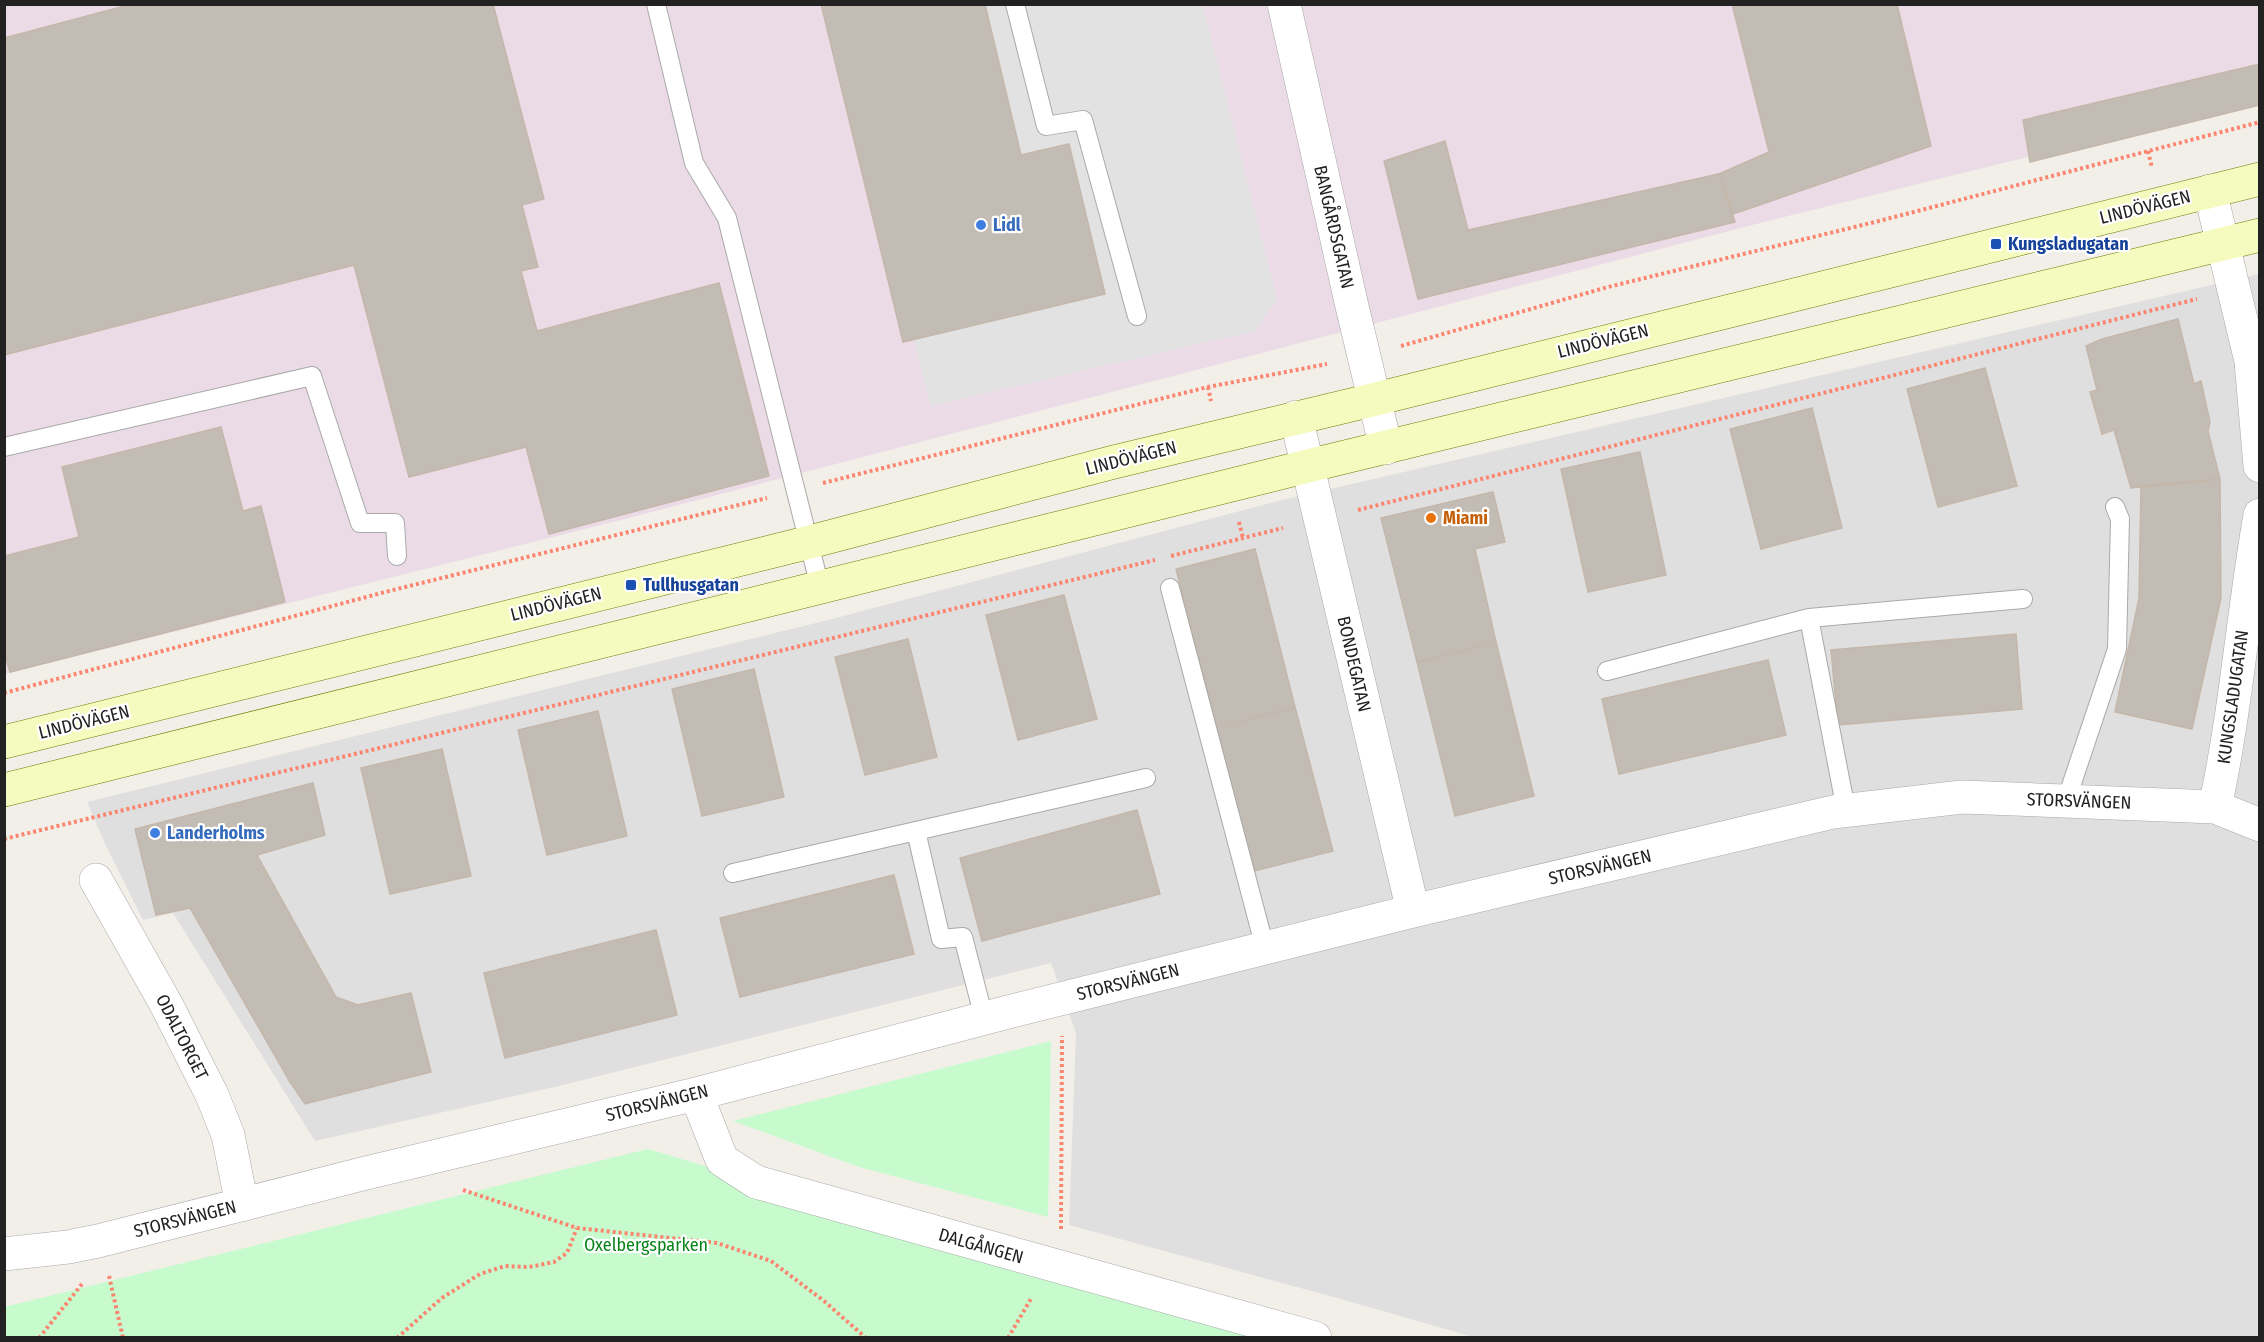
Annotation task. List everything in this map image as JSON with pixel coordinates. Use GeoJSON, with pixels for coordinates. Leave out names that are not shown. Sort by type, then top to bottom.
{"type":"FeatureCollection","features":[{"type":"Feature","properties":{"kind":"main road","name":"LINDÖVÄGEN"},"geometry":{"type":"LineString","coordinates":[[4,742],[810,542],[1114,462],[1376,399],[2259,178]]}},
{"type":"Feature","properties":{"kind":"main road"},"geometry":{"type":"LineString","coordinates":[[4,790],[1308,466],[2259,235]]}},
{"type":"Feature","properties":{"kind":"street","name":"BANGÅRDSGATAN"},"geometry":{"type":"LineString","coordinates":[[1284,4],[1386,448]]}},
{"type":"Feature","properties":{"kind":"street"},"geometry":{"type":"LineString","coordinates":[[2210,191],[2257,394],[2259,466]]}},
{"type":"Feature","properties":{"kind":"street","name":"BONDEGATAN"},"geometry":{"type":"LineString","coordinates":[[1296,417],[1413,911]]}},
{"type":"Feature","properties":{"kind":"street","name":"KUNGSLADUGATAN"},"geometry":{"type":"LineString","coordinates":[[2215,807],[2226,758],[2259,515]]}},
{"type":"Feature","properties":{"kind":"street","name":"STORSVÄNGEN"},"geometry":{"type":"LineString","coordinates":[[4,1254],[68,1247],[696,1094],[984,1018],[1413,911],[1846,810],[1962,797],[2215,807],[2259,825]]}},
{"type":"Feature","properties":{"kind":"street","name":"ODALTORGET"},"geometry":{"type":"LineString","coordinates":[[96,880],[166,1004],[212,1095],[228,1135],[242,1205]]}},
{"type":"Feature","properties":{"kind":"street","name":"DALGÅNGEN"},"geometry":{"type":"LineString","coordinates":[[696,1094],[722,1160],[756,1182],[1315,1338]]}},
{"type":"Feature","properties":{"kind":"lane"},"geometry":{"type":"LineString","coordinates":[[656,4],[694,163],[727,218],[820,587]]}},
{"type":"Feature","properties":{"kind":"lane"},"geometry":{"type":"LineString","coordinates":[[1014,4],[1046,126],[1083,120],[1137,316]]}},
{"type":"Feature","properties":{"kind":"lane"},"geometry":{"type":"LineString","coordinates":[[4,447],[312,376],[360,524],[395,524],[397,556]]}},
{"type":"Feature","properties":{"kind":"lane"},"geometry":{"type":"LineString","coordinates":[[2066,801],[2117,649],[2120,519],[2115,507]]}},
{"type":"Feature","properties":{"kind":"lane"},"geometry":{"type":"LineString","coordinates":[[1170,588],[1265,948]]}},
{"type":"Feature","properties":{"kind":"lane"},"geometry":{"type":"LineString","coordinates":[[1606,671],[1809,618],[2023,599]]}},
{"type":"Feature","properties":{"kind":"lane"},"geometry":{"type":"LineString","coordinates":[[1809,618],[1846,810]]}},
{"type":"Feature","properties":{"kind":"lane"},"geometry":{"type":"LineString","coordinates":[[733,873],[1146,778]]}},
{"type":"Feature","properties":{"kind":"lane"},"geometry":{"type":"LineString","coordinates":[[916,831],[941,939],[963,936],[984,1018]]}},
{"type":"Feature","properties":{"kind":"path"},"geometry":{"type":"LineString","coordinates":[[4,693],[389,591],[1208,387],[1364,356],[1608,287],[1890,218],[2259,122]]}},
{"type":"Feature","properties":{"kind":"path"},"geometry":{"type":"LineString","coordinates":[[4,839],[1319,519],[2234,289]]}},
{"type":"Feature","properties":{"kind":"path"},"geometry":{"type":"LineString","coordinates":[[1008,1338],[1031,1300],[1063,1226],[1060,999]]}},
{"type":"Feature","properties":{"kind":"path"},"geometry":{"type":"LineString","coordinates":[[459,1189],[577,1228],[717,1243],[771,1261],[824,1301],[866,1338]]}},
{"type":"Feature","properties":{"kind":"path"},"geometry":{"type":"LineString","coordinates":[[397,1338],[442,1298],[480,1274],[505,1266],[529,1267],[554,1262],[567,1253],[577,1228]]}},
{"type":"Feature","properties":{"kind":"path"},"geometry":{"type":"LineString","coordinates":[[100,1277],[109,1275],[123,1338]]}},
{"type":"Feature","properties":{"kind":"path"},"geometry":{"type":"LineString","coordinates":[[39,1338],[83,1282]]}},
{"type":"Feature","properties":{"kind":"shaded area"},"geometry":{"type":"Polygon","coordinates":[[[2259,4],[2260,100],[1764,222],[621,520],[5,674],[4,5],[2259,4]]]}},
{"type":"Feature","properties":{"kind":"shaded area"},"geometry":{"type":"Polygon","coordinates":[[[984,5],[1203,5],[1277,299],[1255,331],[931,406],[913,338],[1102,295],[1070,146],[1020,157],[984,5]]]}},
{"type":"Feature","properties":{"kind":"shaded area"},"geometry":{"type":"Polygon","coordinates":[[[2259,274],[2259,1337],[1473,1337],[1069,1225],[1076,1033],[1051,963],[563,1085],[315,1141],[173,913],[143,920],[87,802],[836,618],[1274,502],[2259,274]]]}},
{"type":"Feature","properties":{"kind":"green space"},"geometry":{"type":"Polygon","coordinates":[[[1051,1041],[1048,1217],[859,1167],[733,1121],[1051,1041]]]}},
{"type":"Feature","properties":{"kind":"green space","name":"Oxelbergsparken"},"geometry":{"type":"Polygon","coordinates":[[[648,1149],[1281,1337],[5,1338],[4,1307],[648,1149]]]}},
{"type":"Feature","properties":{"kind":"building"},"geometry":{"type":"Polygon","coordinates":[[[132,4],[493,4],[544,199],[522,205],[538,267],[521,271],[537,331],[719,283],[769,476],[549,534],[526,447],[409,477],[354,265],[4,355],[4,38],[132,4]]]}},
{"type":"Feature","properties":{"kind":"building","name":"Lidl"},"geometry":{"type":"Polygon","coordinates":[[[821,4],[985,4],[1021,155],[1069,144],[1105,294],[903,342],[821,4]]]}},
{"type":"Feature","properties":{"kind":"building"},"geometry":{"type":"Polygon","coordinates":[[[1732,4],[1897,4],[1931,146],[1733,214],[1719,174],[1769,152],[1732,4]]]}},
{"type":"Feature","properties":{"kind":"building"},"geometry":{"type":"Polygon","coordinates":[[[2260,64],[2260,105],[2030,162],[2023,120],[2260,64]]]}},
{"type":"Feature","properties":{"kind":"building"},"geometry":{"type":"Polygon","coordinates":[[[1445,141],[1468,230],[1719,174],[1735,222],[1418,299],[1384,161],[1445,141]]]}},
{"type":"Feature","properties":{"kind":"building"},"geometry":{"type":"Polygon","coordinates":[[[2178,319],[2194,384],[2201,381],[2210,422],[2208,431],[2220,479],[2131,488],[2114,430],[2102,434],[2090,392],[2097,390],[2086,346],[2102,339],[2178,319]]]}},
{"type":"Feature","properties":{"kind":"building"},"geometry":{"type":"Polygon","coordinates":[[[1985,368],[2017,486],[1938,507],[1907,389],[1985,368]]]}},
{"type":"Feature","properties":{"kind":"building"},"geometry":{"type":"Polygon","coordinates":[[[1812,408],[1842,528],[1761,549],[1730,429],[1812,408]]]}},
{"type":"Feature","properties":{"kind":"building"},"geometry":{"type":"Polygon","coordinates":[[[221,427],[243,511],[261,506],[285,602],[10,672],[4,652],[4,556],[79,537],[62,467],[221,427]]]}},
{"type":"Feature","properties":{"kind":"building"},"geometry":{"type":"Polygon","coordinates":[[[1640,452],[1666,575],[1588,592],[1561,469],[1640,452]]]}},
{"type":"Feature","properties":{"kind":"building"},"geometry":{"type":"Polygon","coordinates":[[[2220,479],[2221,598],[2192,729],[2115,712],[2139,598],[2141,486],[2220,479]]]}},
{"type":"Feature","properties":{"kind":"building"},"geometry":{"type":"Polygon","coordinates":[[[1493,492],[1505,542],[1475,549],[1496,642],[1417,662],[1381,518],[1493,492]]]}},
{"type":"Feature","properties":{"kind":"building"},"geometry":{"type":"Polygon","coordinates":[[[1255,549],[1295,707],[1217,728],[1176,569],[1255,549]]]}},
{"type":"Feature","properties":{"kind":"building"},"geometry":{"type":"Polygon","coordinates":[[[1064,595],[1097,719],[1018,740],[986,615],[1064,595]]]}},
{"type":"Feature","properties":{"kind":"building"},"geometry":{"type":"Polygon","coordinates":[[[2016,634],[2022,709],[1838,725],[1831,650],[2016,634]]]}},
{"type":"Feature","properties":{"kind":"building"},"geometry":{"type":"Polygon","coordinates":[[[908,639],[937,757],[865,775],[835,657],[908,639]]]}},
{"type":"Feature","properties":{"kind":"building"},"geometry":{"type":"Polygon","coordinates":[[[1496,642],[1534,796],[1455,816],[1417,662],[1496,642]]]}},
{"type":"Feature","properties":{"kind":"building"},"geometry":{"type":"Polygon","coordinates":[[[1768,660],[1786,735],[1619,774],[1602,699],[1768,660]]]}},
{"type":"Feature","properties":{"kind":"building"},"geometry":{"type":"Polygon","coordinates":[[[754,669],[784,797],[702,816],[672,689],[754,669]]]}},
{"type":"Feature","properties":{"kind":"building"},"geometry":{"type":"Polygon","coordinates":[[[1295,707],[1333,851],[1254,871],[1217,728],[1295,707]]]}},
{"type":"Feature","properties":{"kind":"building"},"geometry":{"type":"Polygon","coordinates":[[[598,711],[627,836],[547,855],[518,730],[598,711]]]}},
{"type":"Feature","properties":{"kind":"building"},"geometry":{"type":"Polygon","coordinates":[[[442,749],[471,876],[390,894],[361,768],[442,749]]]}},
{"type":"Feature","properties":{"kind":"building"},"geometry":{"type":"Polygon","coordinates":[[[313,783],[325,835],[257,855],[336,997],[358,1005],[411,993],[431,1072],[305,1104],[290,1082],[190,908],[156,915],[135,829],[313,783]]]}},
{"type":"Feature","properties":{"kind":"building"},"geometry":{"type":"Polygon","coordinates":[[[1137,810],[1160,894],[982,941],[960,858],[1137,810]]]}},
{"type":"Feature","properties":{"kind":"building"},"geometry":{"type":"Polygon","coordinates":[[[894,875],[914,954],[740,997],[720,918],[894,875]]]}},
{"type":"Feature","properties":{"kind":"building"},"geometry":{"type":"Polygon","coordinates":[[[656,930],[677,1015],[505,1058],[484,973],[656,930]]]}},
{"type":"Feature","properties":{"kind":"place","name":"Lidl"},"geometry":{"type":"Point","coordinates":[981,225]}},
{"type":"Feature","properties":{"kind":"place","name":"Kungsladugatan"},"geometry":{"type":"Point","coordinates":[1996,244]}},
{"type":"Feature","properties":{"kind":"place","name":"Miami"},"geometry":{"type":"Point","coordinates":[1431,518]}},
{"type":"Feature","properties":{"kind":"place","name":"Tullhusgatan"},"geometry":{"type":"Point","coordinates":[631,585]}},
{"type":"Feature","properties":{"kind":"place","name":"Landerholms"},"geometry":{"type":"Point","coordinates":[155,833]}}]}
